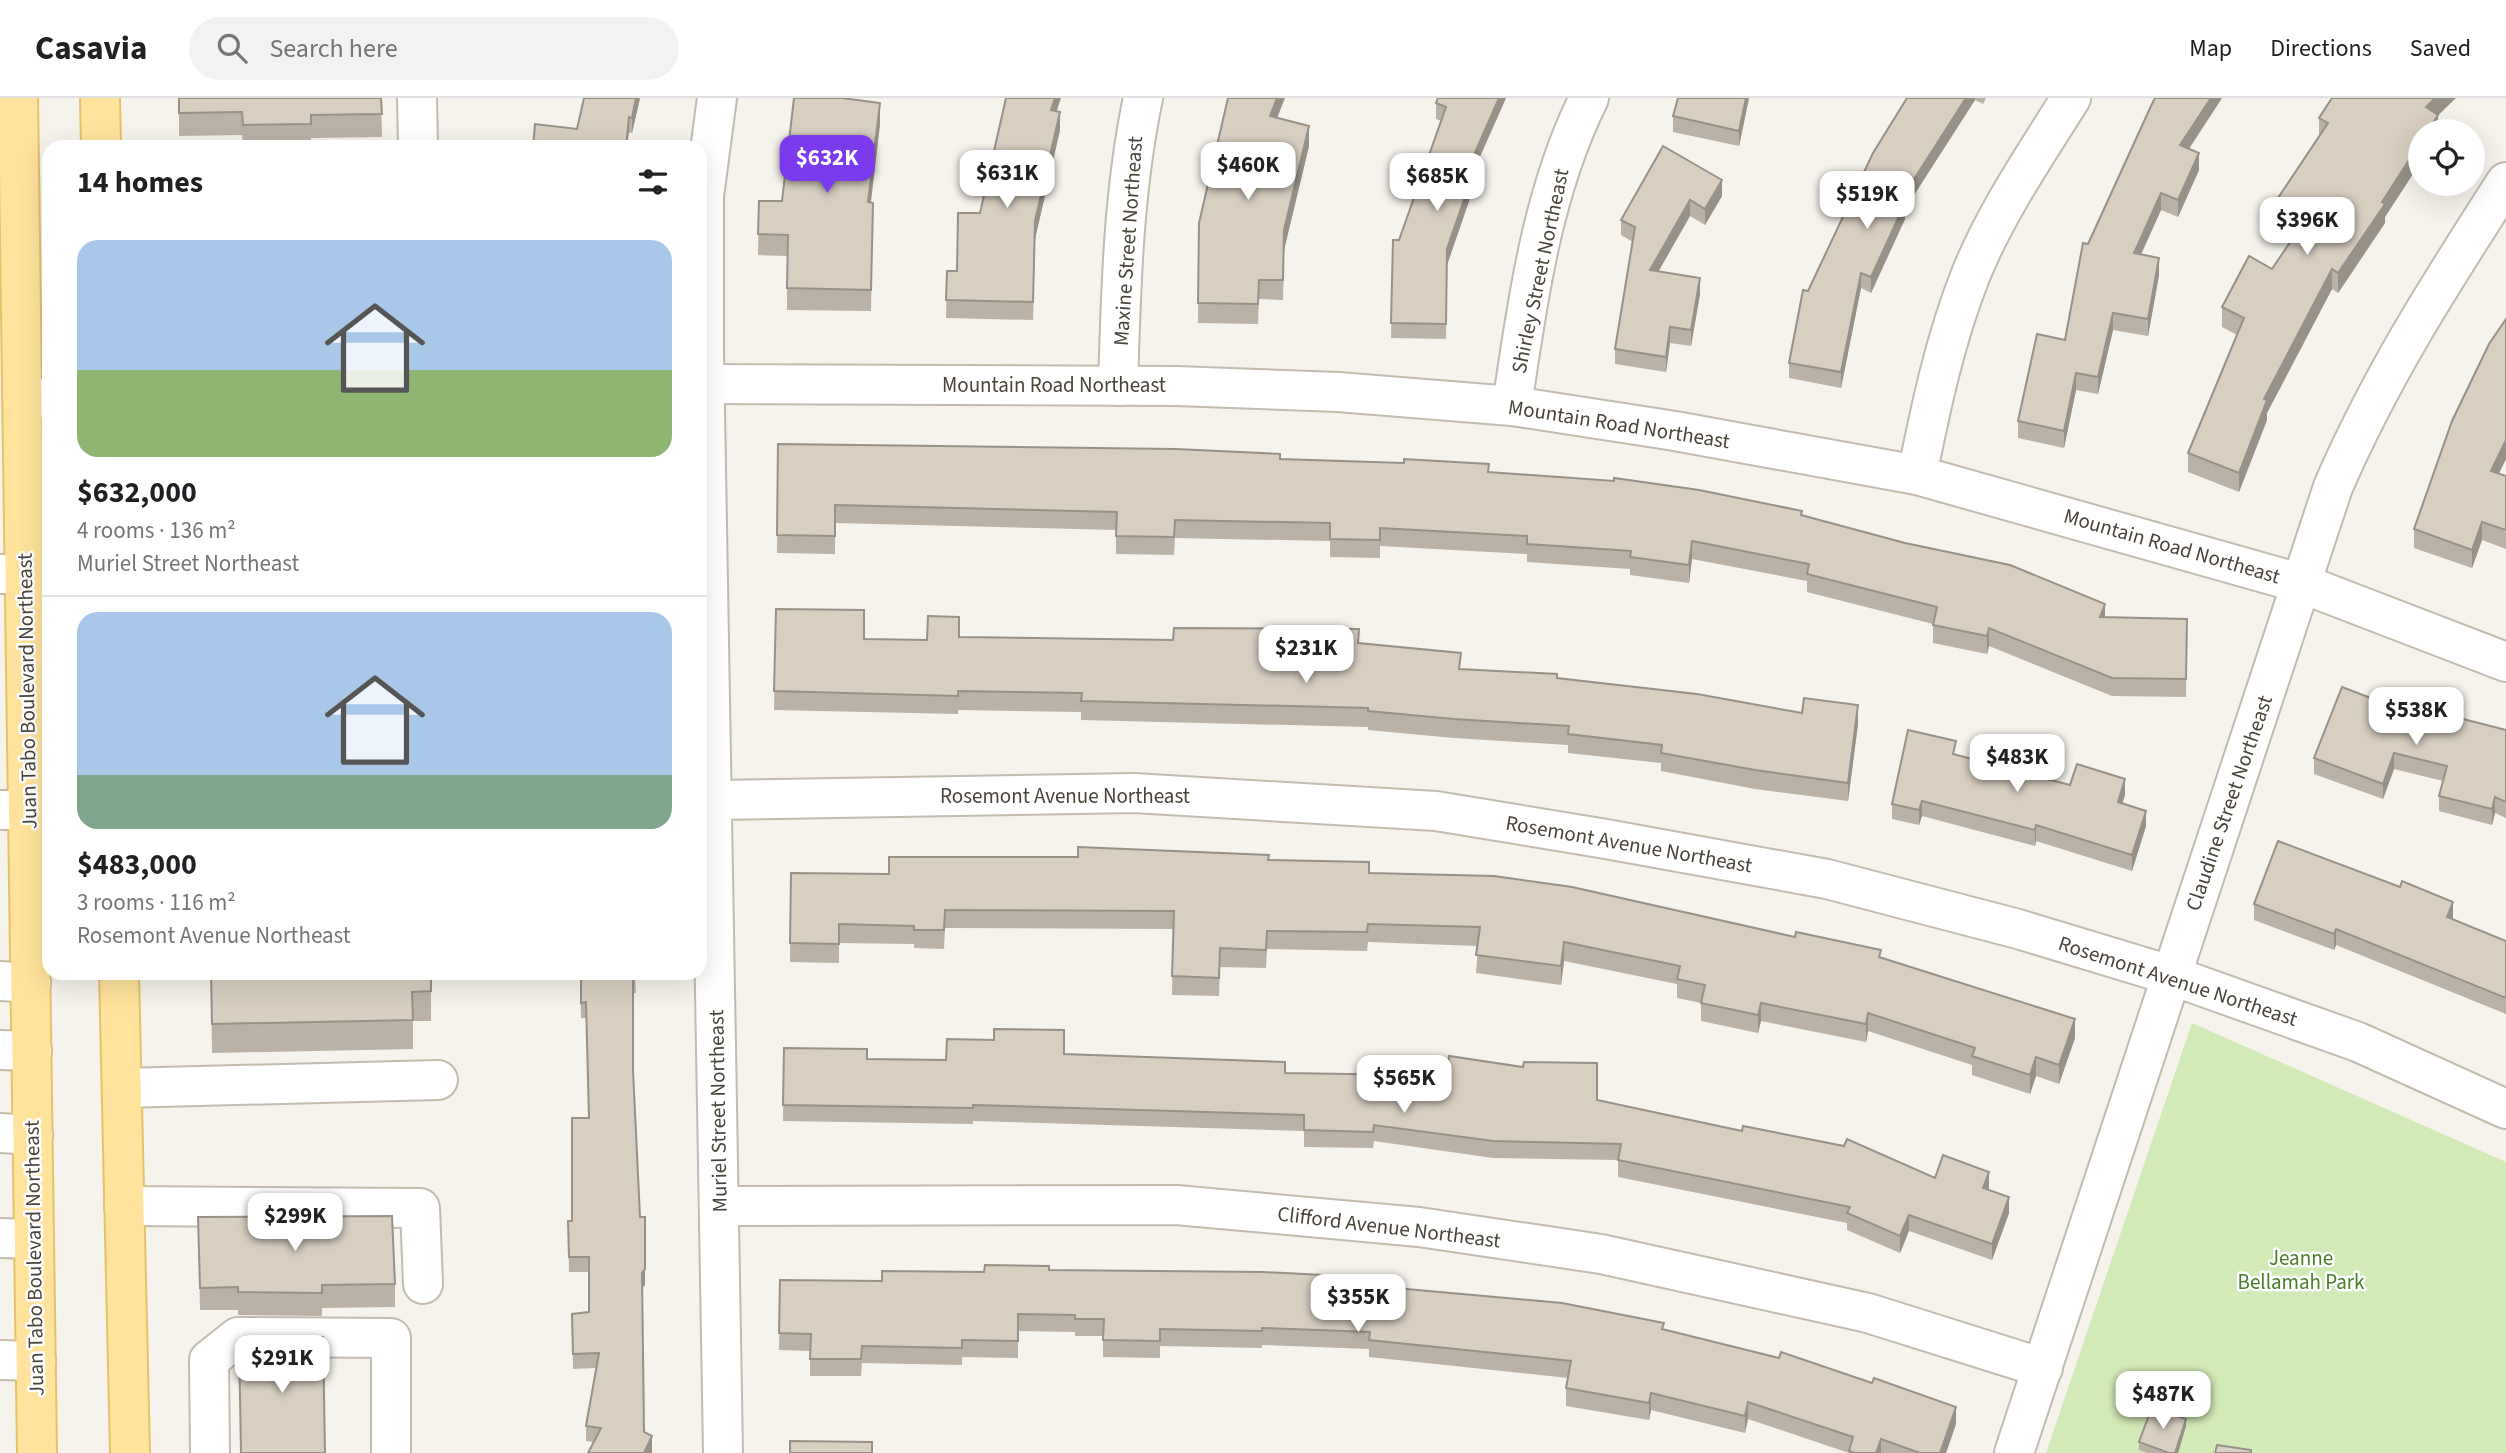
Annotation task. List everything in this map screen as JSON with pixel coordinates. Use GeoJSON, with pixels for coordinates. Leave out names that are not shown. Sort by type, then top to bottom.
{"type":"FeatureCollection","features":[{"type":"Feature","properties":{"kind":"main road","name":"Juan Tabo Boulevard Northeast"},"geometry":{"type":"LineString","coordinates":[[18,98],[10,177],[11,322],[36,398],[14,810],[18,1361],[37,1453]]}},
{"type":"Feature","properties":{"kind":"main road"},"geometry":{"type":"LineString","coordinates":[[100,98],[101,140]]}},
{"type":"Feature","properties":{"kind":"main road"},"geometry":{"type":"LineString","coordinates":[[118,980],[130,1453]]}},
{"type":"Feature","properties":{"kind":"street"},"geometry":{"type":"LineString","coordinates":[[417,98],[418,140]]}},
{"type":"Feature","properties":{"kind":"street","name":"Muriel Street Northeast"},"geometry":{"type":"LineString","coordinates":[[707,173],[717,98]]}},
{"type":"Feature","properties":{"kind":"street","name":"Maxine Street Northeast"},"geometry":{"type":"LineString","coordinates":[[1118,386],[1123,247],[1132,149],[1143,98]]}},
{"type":"Feature","properties":{"kind":"street","name":"Shirley Street Northeast"},"geometry":{"type":"LineString","coordinates":[[1512,406],[1530,298],[1551,200],[1576,124],[1589,98]]}},
{"type":"Feature","properties":{"kind":"street"},"geometry":{"type":"LineString","coordinates":[[1917,475],[1943,354],[1971,272],[2025,172],[2071,98]]}},
{"type":"Feature","properties":{"kind":"street","name":"Claudine Street Northeast"},"geometry":{"type":"LineString","coordinates":[[2014,1453],[2333,487],[2361,422],[2409,333],[2506,181]]}},
{"type":"Feature","properties":{"kind":"street","name":"Mountain Road Northeast"},"geometry":{"type":"LineString","coordinates":[[707,384],[1118,386],[1338,392],[1512,406],[1675,431],[1917,475],[2303,584],[2506,662]]}},
{"type":"Feature","properties":{"kind":"street","name":"Muriel Street Northeast"},"geometry":{"type":"LineString","coordinates":[[707,573],[723,1453]]}},
{"type":"Feature","properties":{"kind":"street","name":"Rosemont Avenue Northeast"},"geometry":{"type":"LineString","coordinates":[[713,800],[1134,793],[1436,811],[1828,879],[2018,929],[2170,975],[2358,1042],[2506,1109]]}},
{"type":"Feature","properties":{"kind":"street"},"geometry":{"type":"LineString","coordinates":[[122,1088],[438,1080]]}},
{"type":"Feature","properties":{"kind":"street","name":"Clifford Avenue Northeast"},"geometry":{"type":"LineString","coordinates":[[720,1206],[1176,1205],[1419,1227],[1601,1254],[1868,1313],[2043,1368]]}},
{"type":"Feature","properties":{"kind":"street"},"geometry":{"type":"LineString","coordinates":[[124,1206],[420,1208],[423,1284]]}},
{"type":"Feature","properties":{"kind":"street"},"geometry":{"type":"LineString","coordinates":[[210,1453],[209,1360],[238,1337],[391,1338],[391,1453]]}},
{"type":"Feature","properties":{"kind":"green space","name":"Jeanne Bellamah Park"},"geometry":{"type":"Polygon","coordinates":[[[2192,1023],[2506,1162],[2506,1453],[2046,1453],[2192,1023]]]}},
{"type":"Feature","properties":{"kind":"building"},"geometry":{"type":"Polygon","coordinates":[[[179,98],[381,98],[382,114],[311,115],[311,124],[243,125],[242,112],[179,113],[179,98]]]}},
{"type":"Feature","properties":{"kind":"building"},"geometry":{"type":"Polygon","coordinates":[[[584,98],[636,98],[632,118],[629,117],[627,140],[534,140],[535,124],[577,129],[584,98]]]}},
{"type":"Feature","properties":{"kind":"building"},"geometry":{"type":"Polygon","coordinates":[[[794,98],[842,98],[880,103],[868,202],[873,203],[871,290],[787,288],[788,235],[758,234],[759,201],[782,201],[794,98]]]}},
{"type":"Feature","properties":{"kind":"building"},"geometry":{"type":"Polygon","coordinates":[[[1006,98],[1055,98],[1051,110],[1060,112],[1035,221],[1033,302],[946,300],[947,271],[957,271],[958,213],[980,213],[1006,98]]]}},
{"type":"Feature","properties":{"kind":"building"},"geometry":{"type":"Polygon","coordinates":[[[1228,98],[1277,98],[1270,116],[1309,126],[1284,230],[1283,280],[1259,280],[1258,304],[1198,303],[1199,223],[1228,98]]]}},
{"type":"Feature","properties":{"kind":"building"},"geometry":{"type":"Polygon","coordinates":[[[1438,98],[1499,98],[1473,157],[1478,159],[1447,249],[1446,324],[1391,323],[1393,240],[1399,240],[1446,107],[1436,103],[1438,98]]]}},
{"type":"Feature","properties":{"kind":"building"},"geometry":{"type":"Polygon","coordinates":[[[1678,98],[1746,98],[1739,131],[1673,116],[1678,98]]]}},
{"type":"Feature","properties":{"kind":"building"},"geometry":{"type":"Polygon","coordinates":[[[1907,98],[1966,98],[1900,201],[1905,203],[1871,277],[1861,273],[1841,372],[1789,363],[1803,290],[1808,291],[1873,153],[1907,98]]]}},
{"type":"Feature","properties":{"kind":"building"},"geometry":{"type":"Polygon","coordinates":[[[2155,98],[2211,98],[2180,145],[2199,153],[2178,200],[2161,193],[2134,253],[2159,258],[2148,319],[2113,313],[2098,377],[2076,373],[2064,431],[2018,421],[2037,334],[2065,340],[2083,243],[2088,244],[2155,98]]]}},
{"type":"Feature","properties":{"kind":"building"},"geometry":{"type":"Polygon","coordinates":[[[2332,98],[2435,98],[2426,107],[2438,115],[2436,119],[2408,119],[2408,162],[2382,202],[2385,204],[2338,273],[2332,269],[2264,399],[2267,400],[2239,473],[2188,453],[2244,318],[2222,307],[2249,256],[2272,269],[2307,217],[2278,198],[2328,123],[2319,118],[2332,98]]]}},
{"type":"Feature","properties":{"kind":"building"},"geometry":{"type":"Polygon","coordinates":[[[1663,146],[1722,180],[1705,209],[1690,200],[1650,270],[1700,278],[1691,330],[1670,327],[1666,357],[1615,349],[1635,227],[1621,220],[1663,146]]]}},
{"type":"Feature","properties":{"kind":"building"},"geometry":{"type":"Polygon","coordinates":[[[2506,319],[2506,440],[2491,471],[2506,476],[2506,530],[2482,522],[2472,550],[2414,529],[2452,421],[2489,344],[2506,319]]]}},
{"type":"Feature","properties":{"kind":"building"},"geometry":{"type":"Polygon","coordinates":[[[778,444],[1176,449],[1280,454],[1280,459],[1404,463],[1404,459],[1489,464],[1488,472],[1614,481],[1614,478],[1699,490],[1802,511],[1801,515],[1905,543],[2010,565],[2105,604],[2100,617],[2187,619],[2186,679],[2112,678],[1989,628],[1987,636],[1933,625],[1937,607],[1807,574],[1809,564],[1692,541],[1689,565],[1630,557],[1631,551],[1527,544],[1527,536],[1380,528],[1380,540],[1330,539],[1330,523],[1175,520],[1174,537],[1116,536],[1117,512],[835,505],[835,536],[777,535],[778,444]]]}},
{"type":"Feature","properties":{"kind":"building"},"geometry":{"type":"Polygon","coordinates":[[[776,609],[864,610],[864,639],[927,640],[928,616],[959,617],[959,637],[1173,640],[1174,628],[1359,629],[1358,643],[1461,653],[1459,669],[1557,674],[1557,678],[1697,694],[1802,713],[1804,698],[1858,705],[1848,783],[1661,753],[1662,745],[1568,734],[1569,726],[1454,719],[1368,711],[1368,708],[1081,701],[1082,693],[958,691],[958,696],[774,691],[776,609]]]}},
{"type":"Feature","properties":{"kind":"building"},"geometry":{"type":"Polygon","coordinates":[[[2342,687],[2433,722],[2436,712],[2506,730],[2506,802],[2495,797],[2492,809],[2439,796],[2447,766],[2394,753],[2383,784],[2314,758],[2342,687]]]}},
{"type":"Feature","properties":{"kind":"building"},"geometry":{"type":"Polygon","coordinates":[[[1908,730],[1956,741],[1953,754],[2070,785],[2077,764],[2125,779],[2118,802],[2146,811],[2132,855],[2036,825],[2035,830],[1922,801],[1919,810],[1892,804],[1908,730]]]}},
{"type":"Feature","properties":{"kind":"building"},"geometry":{"type":"Polygon","coordinates":[[[2278,841],[2400,887],[2402,881],[2453,902],[2447,917],[2506,941],[2506,998],[2336,929],[2334,934],[2254,904],[2278,841]]]}},
{"type":"Feature","properties":{"kind":"building"},"geometry":{"type":"Polygon","coordinates":[[[1078,847],[1269,855],[1268,860],[1369,862],[1369,873],[1494,876],[1572,887],[1795,937],[1796,932],[1881,950],[1879,957],[2075,1019],[2059,1065],[2036,1057],[2030,1075],[1972,1056],[1975,1048],[1868,1013],[1866,1024],[1761,1003],[1758,1015],[1701,1003],[1705,985],[1677,979],[1680,966],[1564,942],[1561,966],[1476,955],[1480,927],[1368,924],[1367,932],[1267,931],[1266,950],[1220,948],[1219,978],[1172,976],[1174,911],[945,910],[944,930],[914,930],[914,926],[839,924],[839,944],[790,943],[791,873],[889,874],[889,857],[1078,857],[1078,847]]]}},
{"type":"Feature","properties":{"kind":"building"},"geometry":{"type":"Polygon","coordinates":[[[211,980],[431,980],[431,991],[412,992],[413,1020],[212,1024],[211,980]]]}},
{"type":"Feature","properties":{"kind":"building"},"geometry":{"type":"Polygon","coordinates":[[[581,980],[633,980],[633,1070],[640,1217],[645,1217],[645,1269],[642,1273],[644,1432],[652,1436],[644,1453],[588,1453],[601,1428],[586,1426],[599,1353],[573,1354],[572,1314],[589,1312],[589,1257],[569,1257],[568,1221],[572,1221],[572,1118],[589,1118],[586,1002],[581,1003],[581,980]]]}},
{"type":"Feature","properties":{"kind":"building"},"geometry":{"type":"Polygon","coordinates":[[[994,1029],[1064,1030],[1064,1054],[1285,1062],[1285,1073],[1411,1075],[1446,1080],[1449,1056],[1523,1067],[1524,1062],[1597,1063],[1597,1100],[1742,1131],[1743,1126],[1844,1146],[1847,1139],[1935,1178],[1943,1155],[1989,1172],[1983,1188],[2009,1197],[1992,1244],[1909,1215],[1900,1236],[1847,1213],[1850,1207],[1618,1160],[1621,1144],[1493,1141],[1374,1125],[1373,1132],[1304,1130],[1304,1115],[973,1105],[973,1108],[783,1105],[784,1048],[867,1049],[867,1059],[946,1060],[947,1039],[994,1040],[994,1029]]]}},
{"type":"Feature","properties":{"kind":"building"},"geometry":{"type":"Polygon","coordinates":[[[392,1216],[395,1284],[322,1285],[322,1293],[238,1292],[238,1287],[200,1288],[198,1217],[392,1216]]]}},
{"type":"Feature","properties":{"kind":"building"},"geometry":{"type":"Polygon","coordinates":[[[985,1265],[1049,1266],[1049,1270],[1263,1272],[1362,1277],[1362,1285],[1562,1303],[1664,1323],[1662,1329],[1779,1358],[1781,1352],[1872,1383],[1874,1378],[1956,1407],[1940,1453],[1920,1453],[1881,1439],[1876,1453],[1855,1453],[1849,1451],[1853,1437],[1748,1402],[1745,1416],[1651,1393],[1649,1403],[1566,1388],[1571,1361],[1369,1340],[1370,1332],[1262,1328],[1262,1331],[1160,1329],[1160,1341],[1103,1340],[1104,1319],[1075,1319],[1075,1315],[1018,1314],[1018,1341],[962,1340],[962,1348],[862,1346],[861,1359],[810,1359],[811,1334],[779,1333],[780,1280],[882,1281],[882,1271],[984,1272],[985,1265]]]}},
{"type":"Feature","properties":{"kind":"building"},"geometry":{"type":"Polygon","coordinates":[[[246,1336],[323,1337],[325,1453],[241,1453],[239,1341],[246,1336]]]}},
{"type":"Feature","properties":{"kind":"building"},"geometry":{"type":"Polygon","coordinates":[[[2152,1407],[2186,1419],[2175,1453],[2139,1442],[2152,1407]]]}},
{"type":"Feature","properties":{"kind":"building"},"geometry":{"type":"Polygon","coordinates":[[[790,1441],[872,1442],[872,1453],[790,1453],[790,1441]]]}},
{"type":"Feature","properties":{"kind":"building"},"geometry":{"type":"Polygon","coordinates":[[[2217,1445],[2251,1450],[2251,1453],[2215,1453],[2217,1445]]]}}]}
